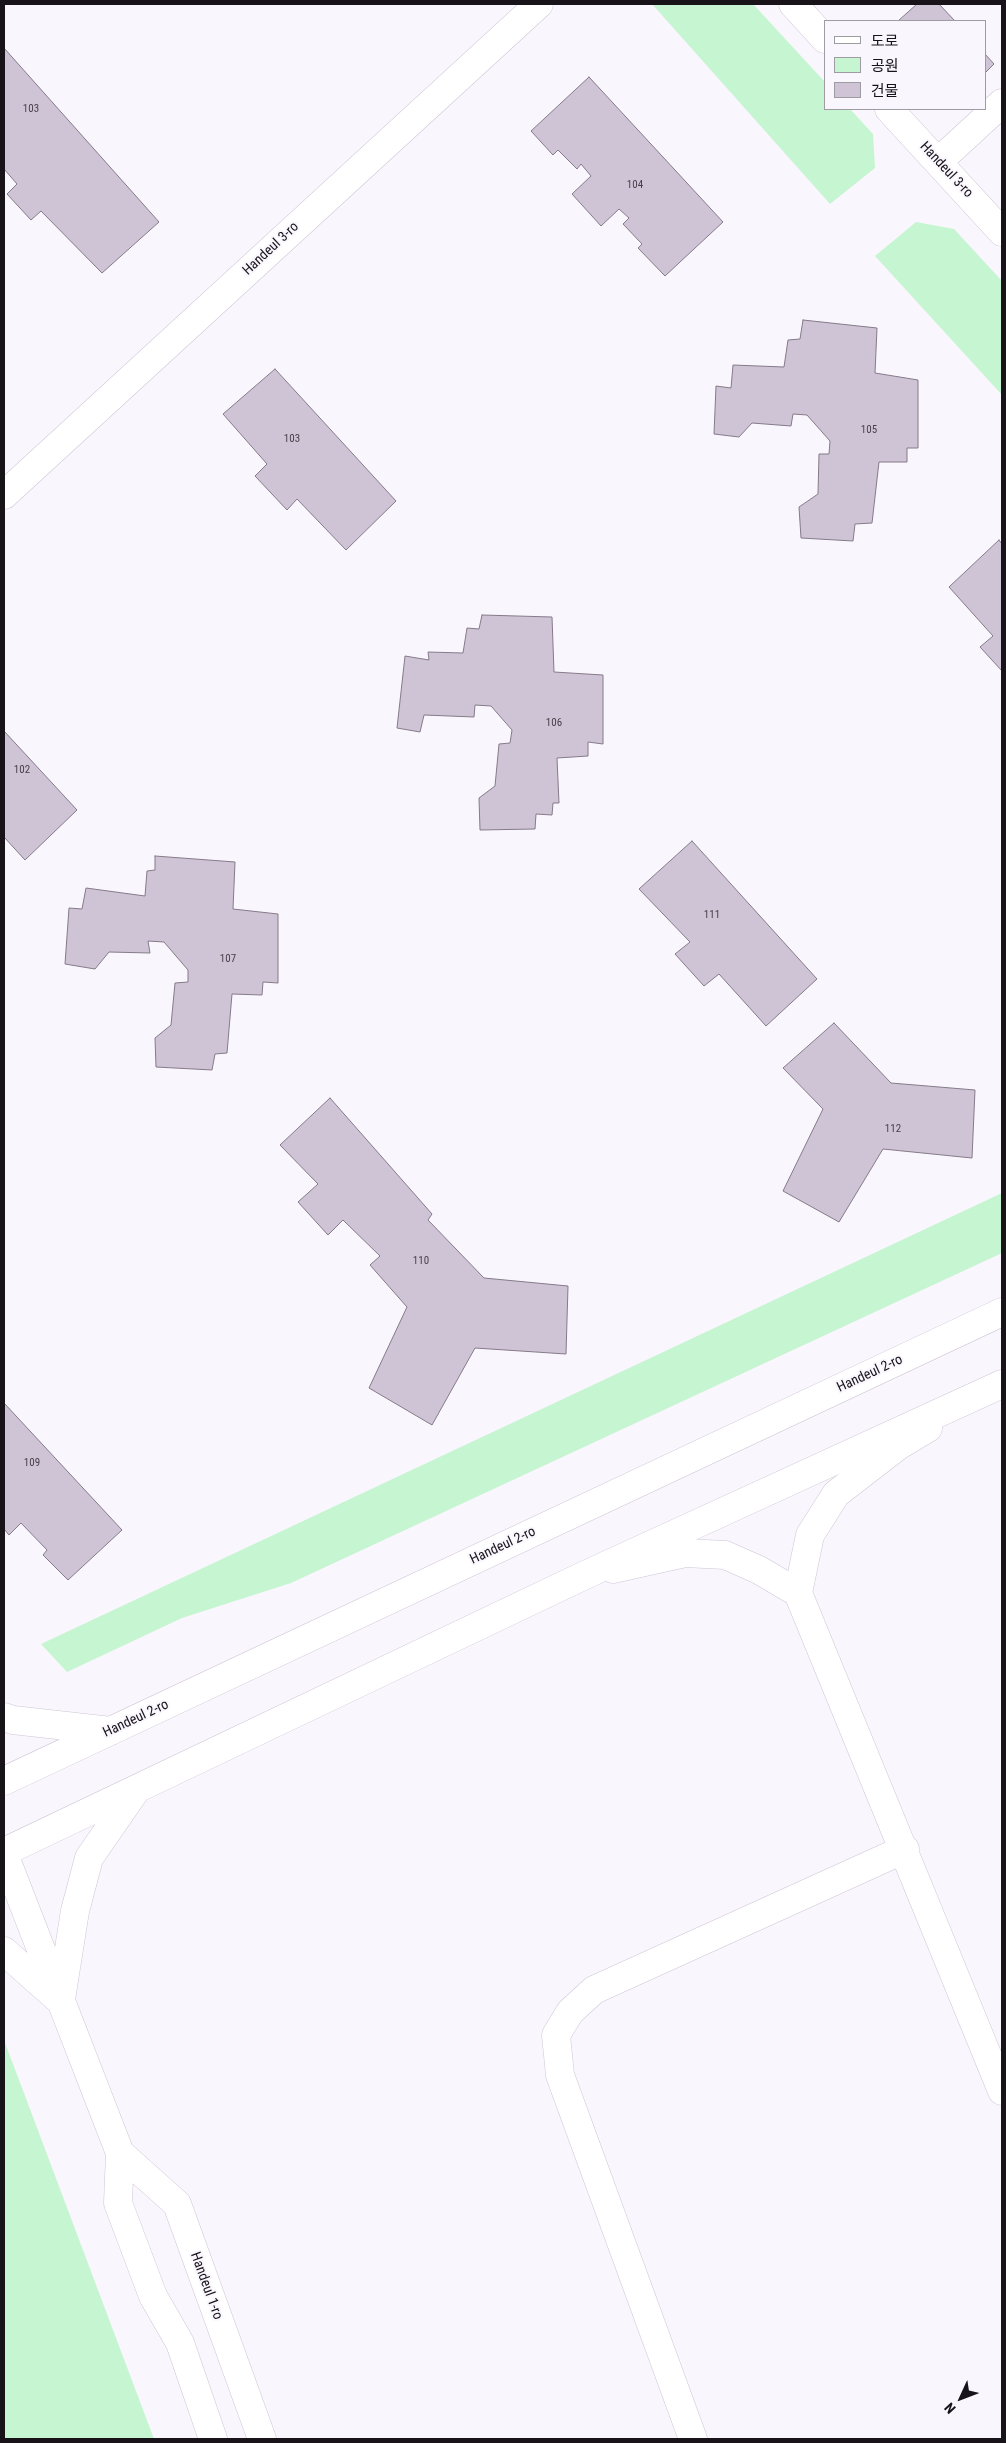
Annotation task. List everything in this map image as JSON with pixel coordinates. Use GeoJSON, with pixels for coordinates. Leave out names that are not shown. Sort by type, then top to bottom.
{"type":"FeatureCollection","features":[{"type":"Feature","properties":{"kind":"street","name":"Handeul 3-ro"},"geometry":{"type":"LineString","coordinates":[[4,495],[539,4]]}},
{"type":"Feature","properties":{"kind":"street"},"geometry":{"type":"LineString","coordinates":[[793,4],[824,37]]}},
{"type":"Feature","properties":{"kind":"street"},"geometry":{"type":"LineString","coordinates":[[938,162],[1002,103]]}},
{"type":"Feature","properties":{"kind":"street","name":"Handeul 3-ro"},"geometry":{"type":"LineString","coordinates":[[890,110],[1002,232]]}},
{"type":"Feature","properties":{"kind":"street","name":"Handeul 2-ro"},"geometry":{"type":"LineString","coordinates":[[4,1781],[1002,1312]]}},
{"type":"Feature","properties":{"kind":"street"},"geometry":{"type":"LineString","coordinates":[[4,1853],[583,1576],[1000,1385]]}},
{"type":"Feature","properties":{"kind":"street"},"geometry":{"type":"LineString","coordinates":[[1000,1385],[898,1446],[836,1494],[810,1536],[798,1593],[905,1849],[1002,2091]]}},
{"type":"Feature","properties":{"kind":"street"},"geometry":{"type":"LineString","coordinates":[[583,1576],[685,1553],[725,1555],[759,1570],[798,1593]]}},
{"type":"Feature","properties":{"kind":"street"},"geometry":{"type":"LineString","coordinates":[[4,1717],[13,1720],[111,1730]]}},
{"type":"Feature","properties":{"kind":"street"},"geometry":{"type":"LineString","coordinates":[[61,2001],[75,1911],[89,1858],[137,1788]]}},
{"type":"Feature","properties":{"kind":"street"},"geometry":{"type":"LineString","coordinates":[[693,2439],[560,2075],[556,2035],[570,2012],[594,1990],[905,1849]]}},
{"type":"Feature","properties":{"kind":"street","name":"Handeul 1-ro"},"geometry":{"type":"LineString","coordinates":[[4,1853],[120,2153],[118,2202],[153,2296],[180,2343],[213,2439]]}},
{"type":"Feature","properties":{"kind":"street"},"geometry":{"type":"LineString","coordinates":[[4,1950],[61,2001]]}},
{"type":"Feature","properties":{"kind":"street","name":"Handeul 1-ro"},"geometry":{"type":"LineString","coordinates":[[120,2153],[176,2204],[262,2439]]}},
{"type":"Feature","properties":{"kind":"green space"},"geometry":{"type":"Polygon","coordinates":[[[652,4],[753,4],[824,81],[824,110],[851,110],[873,134],[875,168],[830,204],[652,4]]]}},
{"type":"Feature","properties":{"kind":"green space"},"geometry":{"type":"Polygon","coordinates":[[[916,222],[954,229],[1002,281],[1002,395],[875,256],[916,222]]]}},
{"type":"Feature","properties":{"kind":"green space"},"geometry":{"type":"Polygon","coordinates":[[[1002,1193],[1002,1253],[291,1583],[182,1618],[67,1672],[41,1644],[1002,1193]]]}},
{"type":"Feature","properties":{"kind":"green space"},"geometry":{"type":"Polygon","coordinates":[[[4,2040],[154,2439],[4,2439],[4,2040]]]}},
{"type":"Feature","properties":{"kind":"building"},"geometry":{"type":"Polygon","coordinates":[[[917,4],[939,4],[954,20],[899,20],[917,4]]]}},
{"type":"Feature","properties":{"kind":"building"},"geometry":{"type":"Polygon","coordinates":[[[4,48],[159,222],[102,273],[41,211],[31,220],[7,194],[17,184],[4,169],[4,48]]]}},
{"type":"Feature","properties":{"kind":"building"},"geometry":{"type":"Polygon","coordinates":[[[986,55],[994,64],[986,72],[986,55]]]}},
{"type":"Feature","properties":{"kind":"building"},"geometry":{"type":"Polygon","coordinates":[[[589,77],[723,222],[665,276],[638,248],[642,244],[623,224],[629,218],[619,209],[601,226],[572,194],[591,176],[581,164],[577,169],[558,150],[553,155],[531,131],[589,77]]]}},
{"type":"Feature","properties":{"kind":"building"},"geometry":{"type":"Polygon","coordinates":[[[803,320],[877,328],[875,373],[918,380],[918,448],[907,448],[907,462],[879,462],[872,523],[855,524],[853,541],[801,538],[799,507],[818,494],[819,454],[829,454],[830,441],[807,415],[793,414],[791,426],[752,423],[739,437],[714,434],[716,386],[731,388],[733,365],[784,367],[788,340],[800,339],[803,320]]]}},
{"type":"Feature","properties":{"kind":"building"},"geometry":{"type":"Polygon","coordinates":[[[275,369],[396,501],[346,550],[297,499],[287,510],[255,476],[267,464],[223,414],[275,369]]]}},
{"type":"Feature","properties":{"kind":"building"},"geometry":{"type":"Polygon","coordinates":[[[999,540],[1002,544],[1002,671],[980,647],[993,636],[949,587],[999,540]]]}},
{"type":"Feature","properties":{"kind":"building"},"geometry":{"type":"Polygon","coordinates":[[[482,615],[552,617],[554,672],[603,675],[603,744],[588,742],[588,756],[557,758],[559,803],[553,803],[552,815],[536,814],[535,829],[480,830],[479,798],[495,786],[499,744],[510,743],[512,730],[491,706],[475,705],[474,717],[424,715],[420,732],[397,728],[405,656],[429,660],[428,652],[463,653],[467,628],[479,629],[482,615]]]}},
{"type":"Feature","properties":{"kind":"building"},"geometry":{"type":"Polygon","coordinates":[[[4,731],[77,810],[25,860],[4,837],[4,731]]]}},
{"type":"Feature","properties":{"kind":"building"},"geometry":{"type":"Polygon","coordinates":[[[692,841],[817,979],[766,1026],[719,974],[704,986],[675,954],[690,942],[639,889],[692,841]]]}},
{"type":"Feature","properties":{"kind":"building"},"geometry":{"type":"Polygon","coordinates":[[[155,856],[235,862],[233,909],[278,914],[278,983],[263,982],[262,995],[232,994],[227,1053],[215,1054],[212,1070],[156,1067],[155,1038],[171,1025],[175,983],[188,982],[188,970],[164,942],[148,941],[150,953],[109,952],[95,969],[65,964],[69,908],[82,909],[86,888],[145,896],[147,871],[155,870],[155,856]]]}},
{"type":"Feature","properties":{"kind":"building"},"geometry":{"type":"Polygon","coordinates":[[[834,1023],[891,1083],[975,1090],[972,1158],[883,1149],[839,1222],[783,1191],[823,1109],[783,1068],[834,1023]]]}},
{"type":"Feature","properties":{"kind":"building"},"geometry":{"type":"Polygon","coordinates":[[[330,1098],[432,1214],[428,1220],[484,1278],[568,1286],[566,1354],[475,1348],[432,1425],[369,1388],[407,1307],[370,1265],[380,1256],[343,1220],[328,1235],[298,1202],[318,1184],[280,1145],[330,1098]]]}},
{"type":"Feature","properties":{"kind":"building"},"geometry":{"type":"Polygon","coordinates":[[[4,1403],[122,1530],[68,1580],[43,1555],[47,1550],[21,1523],[9,1535],[4,1529],[4,1403]]]}}]}
